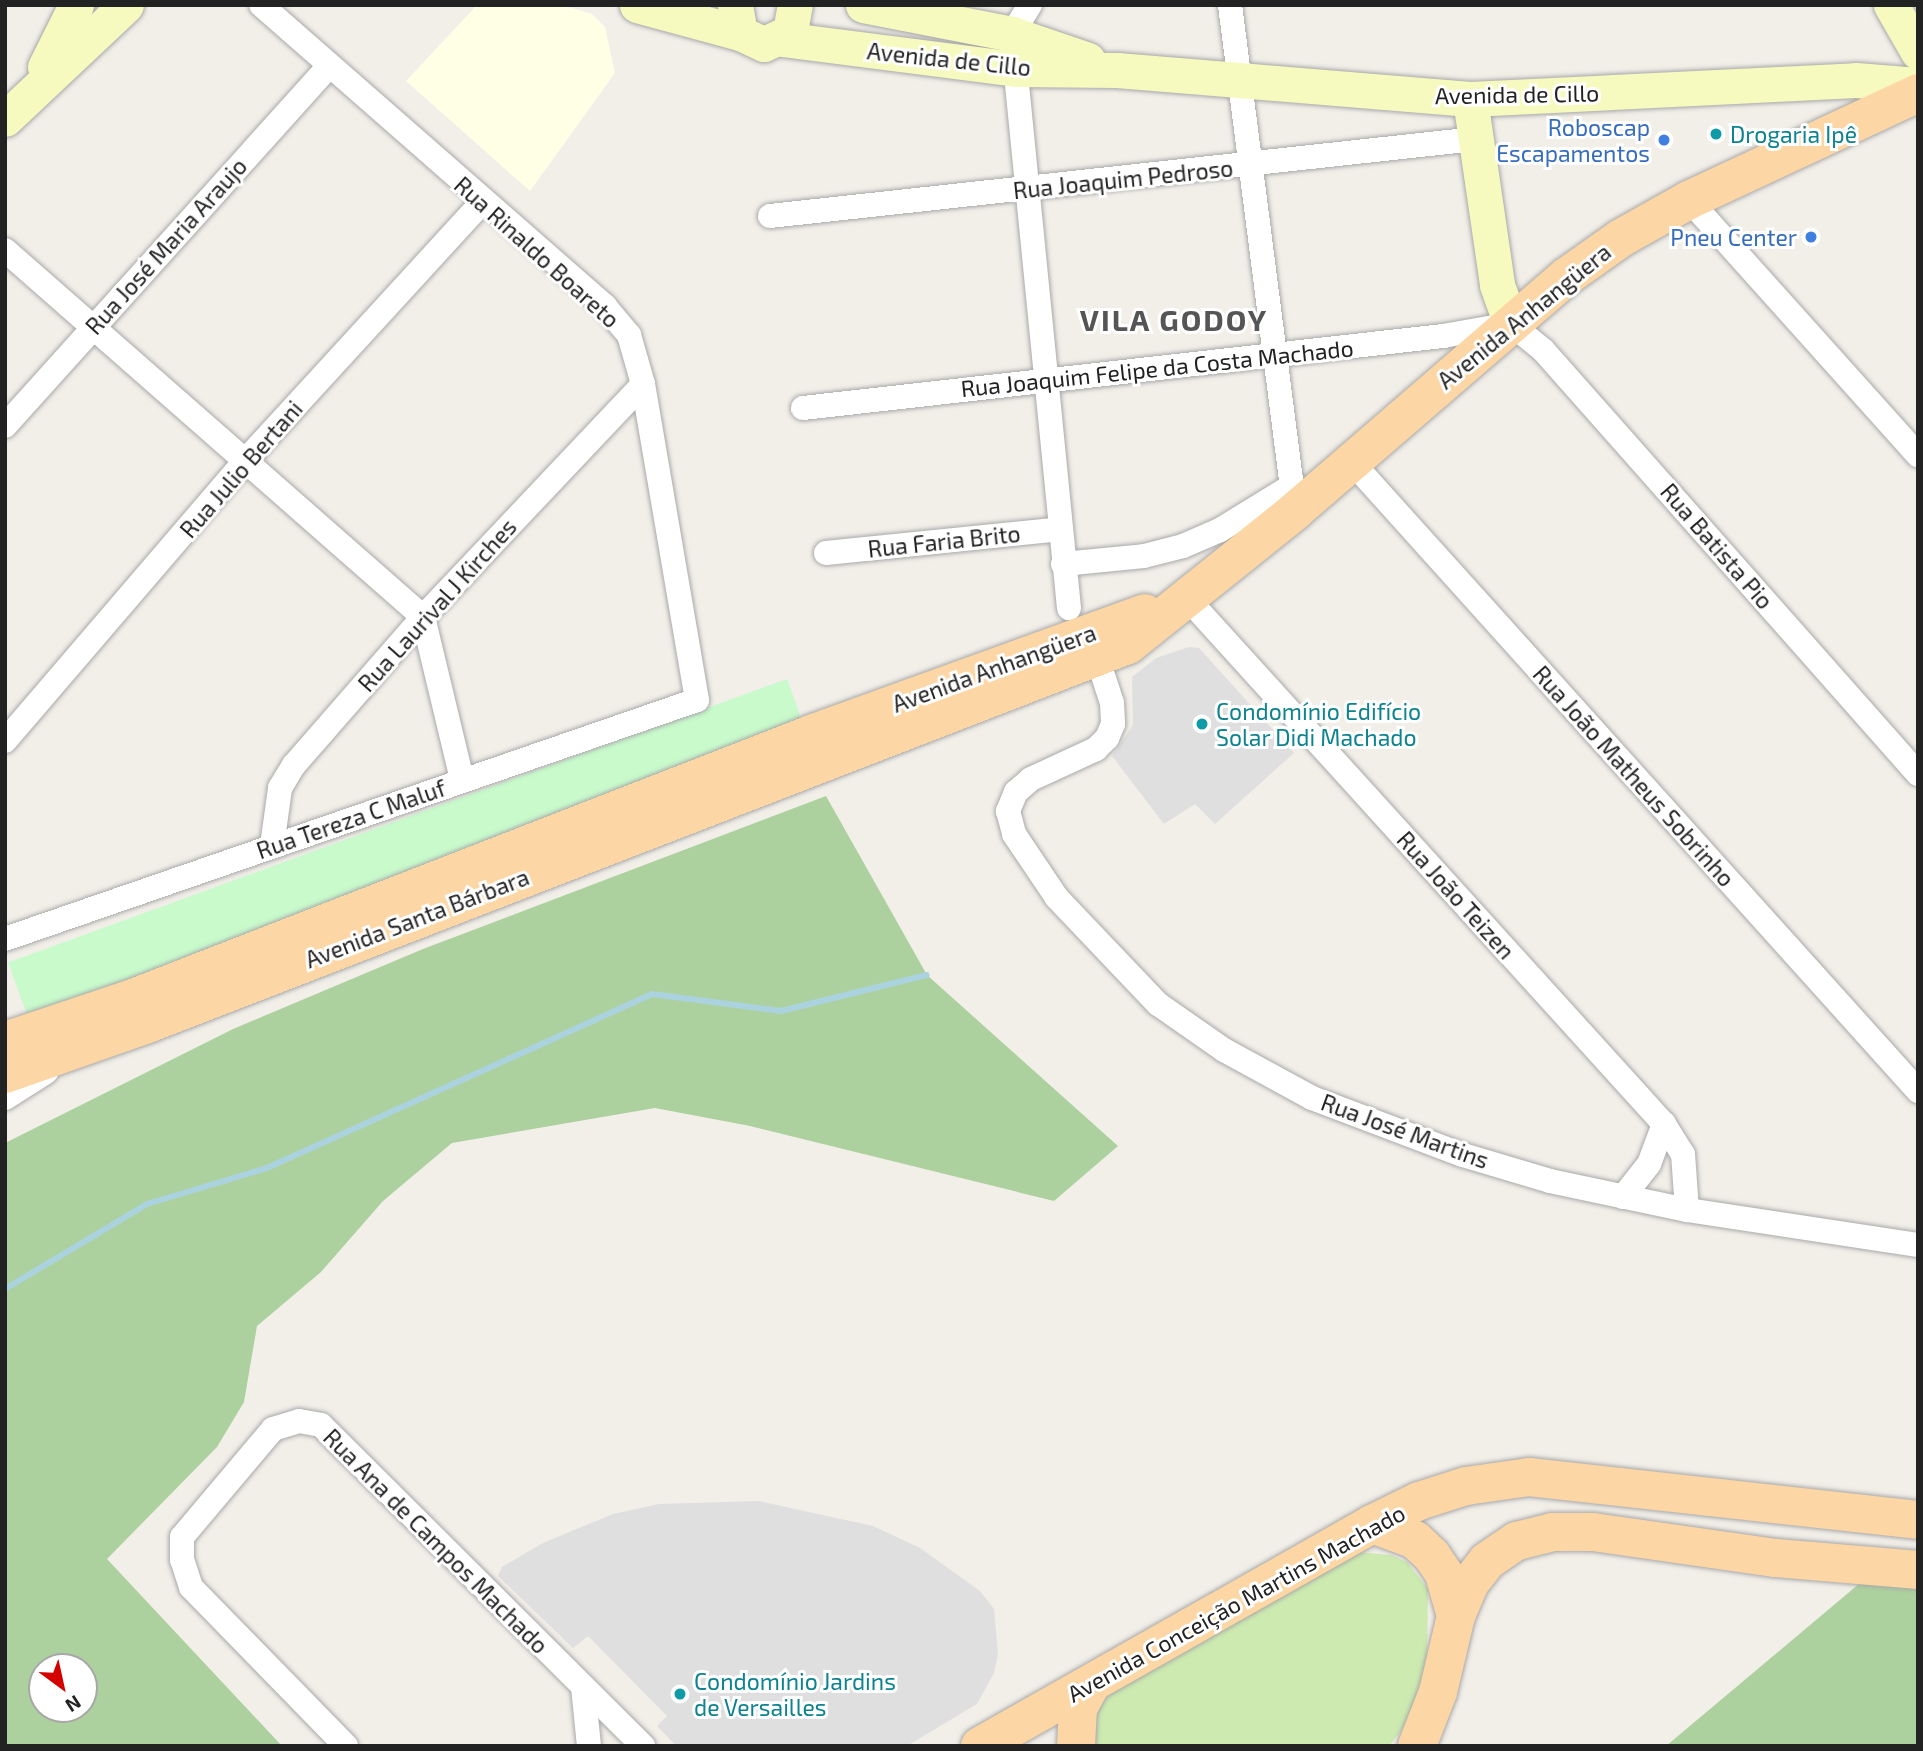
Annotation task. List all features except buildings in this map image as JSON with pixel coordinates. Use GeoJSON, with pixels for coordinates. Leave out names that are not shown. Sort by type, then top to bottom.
{"type":"FeatureCollection","features":[{"type":"Feature","properties":{"kind":"main road"},"geometry":{"type":"LineString","coordinates":[[12,112],[83,14],[126,5]]}},
{"type":"Feature","properties":{"kind":"main road"},"geometry":{"type":"LineString","coordinates":[[637,5],[681,17],[738,19]]}},
{"type":"Feature","properties":{"kind":"main road"},"geometry":{"type":"LineString","coordinates":[[681,17],[715,5]]}},
{"type":"Feature","properties":{"kind":"main road"},"geometry":{"type":"LineString","coordinates":[[782,39],[795,22],[795,5]]}},
{"type":"Feature","properties":{"kind":"main road","name":"Avenida de Cillo"},"geometry":{"type":"LineString","coordinates":[[863,5],[1021,20],[1117,70]]}},
{"type":"Feature","properties":{"kind":"main road"},"geometry":{"type":"LineString","coordinates":[[1891,5],[1918,52]]}},
{"type":"Feature","properties":{"kind":"main road","name":"Avenida de Cillo"},"geometry":{"type":"LineString","coordinates":[[738,19],[755,43],[782,39],[1016,69],[1117,70],[1470,99],[1856,80],[1918,85]]}},
{"type":"Feature","properties":{"kind":"main road","name":"Avenida Anhangüera"},"geometry":{"type":"LineString","coordinates":[[821,747],[1098,660],[1128,645],[1181,603],[1293,499],[1351,461],[1511,324],[1622,238],[1689,200],[1918,93]]}},
{"type":"Feature","properties":{"kind":"main road"},"geometry":{"type":"LineString","coordinates":[[1470,99],[1497,285],[1511,324]]}},
{"type":"Feature","properties":{"kind":"main road","name":"Avenida Anhangüera"},"geometry":{"type":"LineString","coordinates":[[821,747],[1144,613],[1181,603]]}},
{"type":"Feature","properties":{"kind":"main road","name":"Avenida Santa Bárbara"},"geometry":{"type":"LineString","coordinates":[[5,1041],[146,993],[821,747]]}},
{"type":"Feature","properties":{"kind":"main road","name":"Avenida Santa Bárbara"},"geometry":{"type":"LineString","coordinates":[[5,1074],[85,1047],[821,747]]}},
{"type":"Feature","properties":{"kind":"main road","name":"Avenida Conceição Martins Machado"},"geometry":{"type":"LineString","coordinates":[[980,1746],[1372,1524],[1466,1486],[1529,1477],[1918,1520]]}},
{"type":"Feature","properties":{"kind":"main road"},"geometry":{"type":"LineString","coordinates":[[1372,1524],[1405,1535],[1432,1556],[1444,1574],[1456,1616]]}},
{"type":"Feature","properties":{"kind":"main road"},"geometry":{"type":"LineString","coordinates":[[1417,1746],[1438,1692],[1456,1616],[1470,1583],[1487,1560],[1517,1541],[1552,1532],[1593,1532],[1776,1558],[1918,1570]]}},
{"type":"Feature","properties":{"kind":"main road"},"geometry":{"type":"LineString","coordinates":[[1076,1746],[1078,1708],[1090,1686]]}},
{"type":"Feature","properties":{"kind":"street","name":"Rua Rinaldo Boareto"},"geometry":{"type":"LineString","coordinates":[[261,5],[482,202],[605,306],[629,335],[643,384],[697,701]]}},
{"type":"Feature","properties":{"kind":"street"},"geometry":{"type":"LineString","coordinates":[[1063,564],[1144,556],[1183,546],[1293,499],[1230,5]]}},
{"type":"Feature","properties":{"kind":"street"},"geometry":{"type":"LineString","coordinates":[[1021,20],[1016,69],[1069,608]]}},
{"type":"Feature","properties":{"kind":"street","name":"Rua José Maria Araujo"},"geometry":{"type":"LineString","coordinates":[[5,426],[328,67]]}},
{"type":"Feature","properties":{"kind":"street","name":"Rua Joaquim Pedroso"},"geometry":{"type":"LineString","coordinates":[[770,216],[1250,166],[1475,139]]}},
{"type":"Feature","properties":{"kind":"street"},"geometry":{"type":"LineString","coordinates":[[1689,200],[1918,455]]}},
{"type":"Feature","properties":{"kind":"street","name":"Rua Julio Bertani"},"geometry":{"type":"LineString","coordinates":[[5,741],[246,460],[482,202]]}},
{"type":"Feature","properties":{"kind":"street"},"geometry":{"type":"LineString","coordinates":[[5,250],[94,325],[423,617],[462,779]]}},
{"type":"Feature","properties":{"kind":"street","name":"Rua Joaquim Felipe da Costa Machado"},"geometry":{"type":"LineString","coordinates":[[803,408],[1274,355],[1511,324]]}},
{"type":"Feature","properties":{"kind":"street","name":"Rua Batista Pio"},"geometry":{"type":"LineString","coordinates":[[1511,324],[1543,349],[1918,774]]}},
{"type":"Feature","properties":{"kind":"street","name":"Rua Laurival J Kirches"},"geometry":{"type":"LineString","coordinates":[[272,846],[280,788],[294,765],[423,617],[643,384]]}},
{"type":"Feature","properties":{"kind":"street","name":"Rua João Matheus Sobrinho"},"geometry":{"type":"LineString","coordinates":[[1351,461],[1918,1091]]}},
{"type":"Feature","properties":{"kind":"street","name":"Rua Faria Brito"},"geometry":{"type":"LineString","coordinates":[[827,553],[1061,529]]}},
{"type":"Feature","properties":{"kind":"street","name":"Rua João Teizen"},"geometry":{"type":"LineString","coordinates":[[1181,603],[1664,1124],[1683,1154],[1688,1210]]}},
{"type":"Feature","properties":{"kind":"street","name":"Rua José Martins"},"geometry":{"type":"LineString","coordinates":[[1098,660],[1112,703],[1113,723],[1107,738],[1096,750],[1031,779],[1016,792],[1008,811],[1014,834],[1057,898],[1102,950],[1158,1004],[1224,1050],[1312,1098],[1463,1155],[1623,1197],[1688,1210],[1918,1245]]}},
{"type":"Feature","properties":{"kind":"street","name":"Rua Tereza C Maluf"},"geometry":{"type":"LineString","coordinates":[[5,939],[462,779],[697,701]]}},
{"type":"Feature","properties":{"kind":"street"},"geometry":{"type":"LineString","coordinates":[[5,1098],[85,1047]]}},
{"type":"Feature","properties":{"kind":"street"},"geometry":{"type":"LineString","coordinates":[[1623,1197],[1649,1164],[1664,1124]]}},
{"type":"Feature","properties":{"kind":"street","name":"Rua Ana de Campos Machado"},"geometry":{"type":"LineString","coordinates":[[346,1746],[191,1587],[182,1560],[182,1537],[273,1429],[299,1421],[321,1425],[583,1686],[637,1744]]}},
{"type":"Feature","properties":{"kind":"street"},"geometry":{"type":"LineString","coordinates":[[583,1686],[589,1746]]}},
{"type":"Feature","properties":{"kind":"shaded area"},"geometry":{"type":"Polygon","coordinates":[[[477,5],[562,5],[592,14],[605,27],[615,73],[530,191],[406,81],[477,5]]]}},
{"type":"Feature","properties":{"kind":"shaded area"},"geometry":{"type":"Polygon","coordinates":[[[1189,647],[1199,648],[1294,753],[1215,824],[1195,804],[1164,824],[1112,756],[1133,725],[1132,677],[1156,658],[1189,647]]]}},
{"type":"Feature","properties":{"kind":"shaded area"},"geometry":{"type":"Polygon","coordinates":[[[758,1501],[873,1526],[920,1548],[980,1591],[994,1609],[998,1654],[994,1673],[977,1704],[907,1746],[676,1746],[657,1726],[667,1716],[588,1636],[573,1648],[498,1576],[502,1567],[543,1543],[613,1514],[659,1504],[758,1501]]]}},
{"type":"Feature","properties":{"kind":"green space"},"geometry":{"type":"Polygon","coordinates":[[[787,679],[809,738],[30,1022],[8,963],[787,679]]]}},
{"type":"Feature","properties":{"kind":"green space"},"geometry":{"type":"Polygon","coordinates":[[[826,796],[927,975],[1118,1146],[1054,1201],[750,1126],[655,1108],[452,1143],[383,1201],[321,1272],[257,1326],[244,1402],[217,1447],[107,1559],[282,1746],[5,1746],[5,1143],[233,1029],[423,949],[826,796]]]}},
{"type":"Feature","properties":{"kind":"green space"},"geometry":{"type":"Polygon","coordinates":[[[1357,1552],[1391,1555],[1407,1562],[1428,1589],[1427,1671],[1402,1730],[1389,1746],[1094,1746],[1093,1718],[1114,1686],[1357,1552]]]}},
{"type":"Feature","properties":{"kind":"green space"},"geometry":{"type":"Polygon","coordinates":[[[1860,1583],[1918,1583],[1918,1746],[1666,1746],[1860,1583]]]}},
{"type":"Feature","properties":{"kind":"waterway"},"geometry":{"type":"LineString","coordinates":[[5,1289],[147,1204],[267,1168],[652,994],[781,1011],[927,975]]}},
{"type":"Feature","properties":{"kind":"place","name":"Drogaria Ipê"},"geometry":{"type":"Point","coordinates":[1716,134]}},
{"type":"Feature","properties":{"kind":"place","name":"Roboscap Escapamentos"},"geometry":{"type":"Point","coordinates":[1664,140]}},
{"type":"Feature","properties":{"kind":"place","name":"Pneu Center"},"geometry":{"type":"Point","coordinates":[1811,237]}},
{"type":"Feature","properties":{"kind":"place","name":"Condomínio Edifício Solar Didi Machado"},"geometry":{"type":"Point","coordinates":[1202,724]}},
{"type":"Feature","properties":{"kind":"place","name":"Condomínio Jardins de Versailles"},"geometry":{"type":"Point","coordinates":[680,1694]}},
{"type":"Feature","properties":{"kind":"district","name":"VILA GODOY"},"geometry":{"type":"Point","coordinates":[1174,319]}}]}
